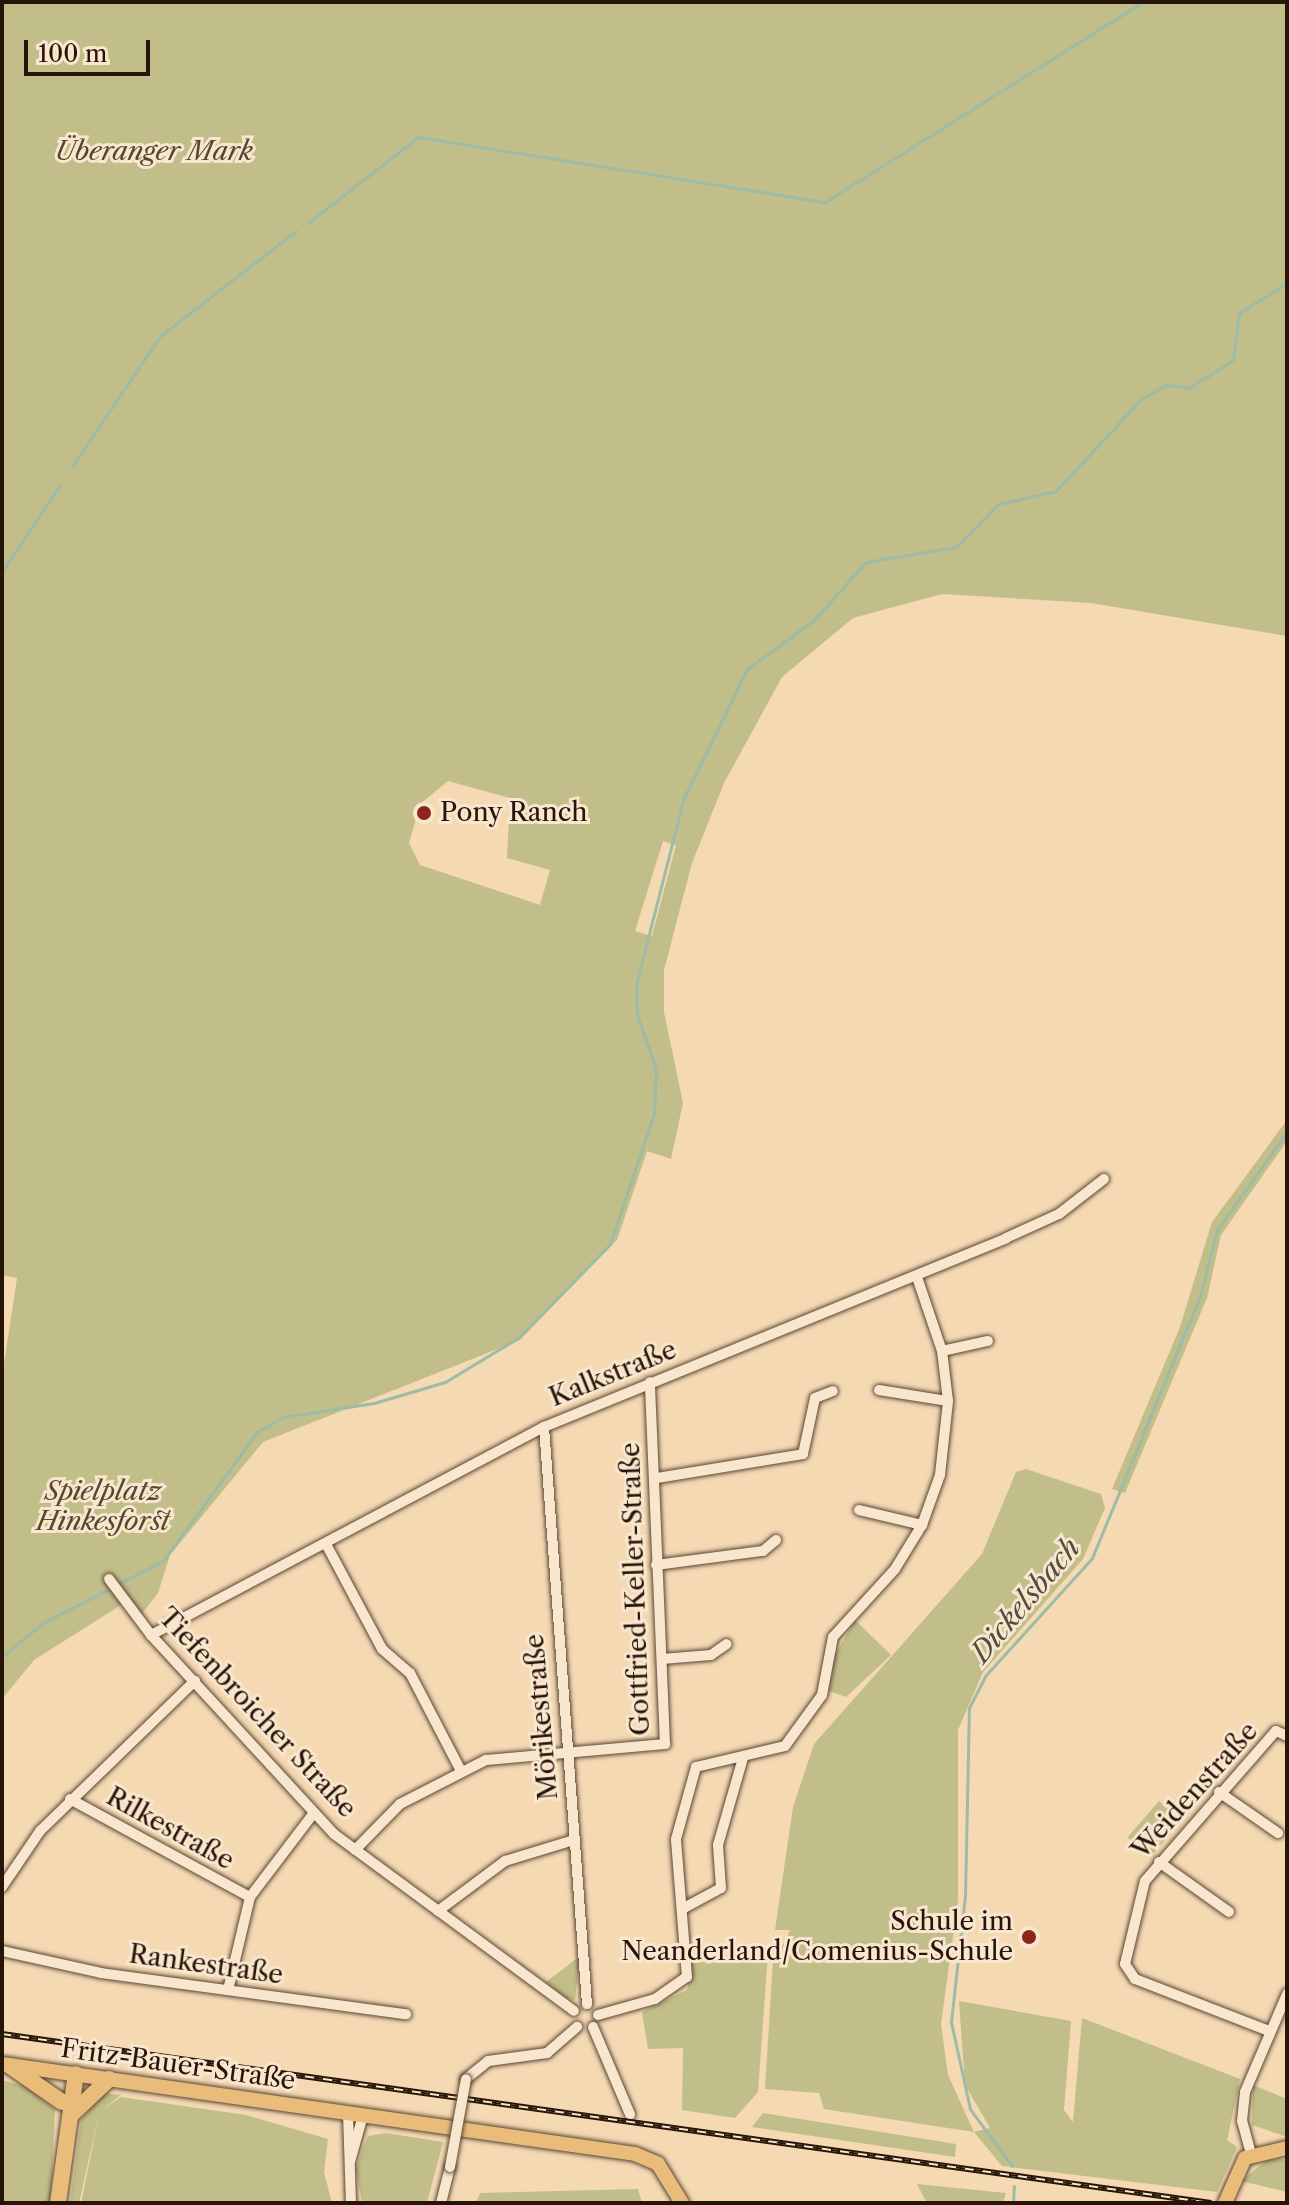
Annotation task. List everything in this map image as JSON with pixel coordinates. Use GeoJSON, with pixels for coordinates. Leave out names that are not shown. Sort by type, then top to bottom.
{"type":"FeatureCollection","features":[{"type":"Feature","properties":{"kind":"highway"},"geometry":{"type":"LineString","coordinates":[[6,2065],[66,2116]]}},
{"type":"Feature","properties":{"kind":"highway"},"geometry":{"type":"LineString","coordinates":[[58,2203],[71,2073]]}},
{"type":"Feature","properties":{"kind":"highway"},"geometry":{"type":"LineString","coordinates":[[66,2116],[109,2079]]}},
{"type":"Feature","properties":{"kind":"main road","name":"Fritz-Bauer-Straße"},"geometry":{"type":"LineString","coordinates":[[6,2065],[356,2114]]}},
{"type":"Feature","properties":{"kind":"main road"},"geometry":{"type":"LineString","coordinates":[[356,2114],[647,2157],[682,2203]]}},
{"type":"Feature","properties":{"kind":"main road"},"geometry":{"type":"LineString","coordinates":[[1225,2203],[1245,2158],[1287,2148]]}},
{"type":"Feature","properties":{"kind":"street","name":"Kalkstraße"},"geometry":{"type":"LineString","coordinates":[[151,1635],[544,1427],[917,1277],[1059,1214],[1104,1179]]}},
{"type":"Feature","properties":{"kind":"street"},"geometry":{"type":"LineString","coordinates":[[630,2114],[593,2027],[598,2015],[684,1983],[676,1839],[691,1776],[709,1758],[743,1758],[785,1746],[822,1695],[833,1637],[895,1569],[922,1525],[940,1475],[948,1401],[942,1351],[917,1277]]}},
{"type":"Feature","properties":{"kind":"street"},"geometry":{"type":"LineString","coordinates":[[942,1351],[988,1341]]}},
{"type":"Feature","properties":{"kind":"street","name":"Gottfried-Keller-Straße"},"geometry":{"type":"LineString","coordinates":[[566,1749],[663,1746],[656,1565],[657,1478],[650,1382]]}},
{"type":"Feature","properties":{"kind":"street"},"geometry":{"type":"LineString","coordinates":[[879,1390],[948,1401]]}},
{"type":"Feature","properties":{"kind":"street"},"geometry":{"type":"LineString","coordinates":[[657,1478],[803,1454],[815,1398],[833,1391]]}},
{"type":"Feature","properties":{"kind":"street","name":"Mörikestraße"},"geometry":{"type":"LineString","coordinates":[[544,1427],[587,2004]]}},
{"type":"Feature","properties":{"kind":"street"},"geometry":{"type":"LineString","coordinates":[[859,1510],[922,1525]]}},
{"type":"Feature","properties":{"kind":"street"},"geometry":{"type":"LineString","coordinates":[[656,1565],[763,1551],[776,1540]]}},
{"type":"Feature","properties":{"kind":"street"},"geometry":{"type":"LineString","coordinates":[[326,1544],[382,1649],[410,1673],[460,1769]]}},
{"type":"Feature","properties":{"kind":"street","name":"Tiefenbroicher Straße"},"geometry":{"type":"LineString","coordinates":[[109,1579],[151,1635],[313,1814],[355,1850],[574,2011]]}},
{"type":"Feature","properties":{"kind":"street"},"geometry":{"type":"LineString","coordinates":[[662,1659],[711,1655],[727,1644]]}},
{"type":"Feature","properties":{"kind":"street"},"geometry":{"type":"LineString","coordinates":[[2,1887],[70,1799],[195,1681]]}},
{"type":"Feature","properties":{"kind":"street","name":"Weidenstraße"},"geometry":{"type":"LineString","coordinates":[[1269,2031],[1126,1971],[1135,1905],[1159,1862],[1276,1731],[1287,1736]]}},
{"type":"Feature","properties":{"kind":"street"},"geometry":{"type":"LineString","coordinates":[[355,1850],[400,1804],[460,1769],[566,1749]]}},
{"type":"Feature","properties":{"kind":"street"},"geometry":{"type":"LineString","coordinates":[[682,1909],[721,1888],[718,1845],[743,1758]]}},
{"type":"Feature","properties":{"kind":"street"},"geometry":{"type":"LineString","coordinates":[[1219,1792],[1278,1833]]}},
{"type":"Feature","properties":{"kind":"street","name":"Rilkestraße"},"geometry":{"type":"LineString","coordinates":[[70,1799],[250,1897]]}},
{"type":"Feature","properties":{"kind":"street"},"geometry":{"type":"LineString","coordinates":[[228,1990],[250,1897],[313,1814]]}},
{"type":"Feature","properties":{"kind":"street"},"geometry":{"type":"LineString","coordinates":[[438,1911],[505,1861],[574,1840]]}},
{"type":"Feature","properties":{"kind":"street"},"geometry":{"type":"LineString","coordinates":[[1159,1862],[1229,1912]]}},
{"type":"Feature","properties":{"kind":"street","name":"Rankestraße"},"geometry":{"type":"LineString","coordinates":[[2,1951],[228,1990],[406,2014]]}},
{"type":"Feature","properties":{"kind":"street"},"geometry":{"type":"LineString","coordinates":[[1245,2158],[1242,2108],[1269,2031],[1283,2011],[1287,1994]]}},
{"type":"Feature","properties":{"kind":"street"},"geometry":{"type":"LineString","coordinates":[[577,2027],[574,2011],[587,2004],[598,2015]]}},
{"type":"Feature","properties":{"kind":"street"},"geometry":{"type":"LineString","coordinates":[[441,2203],[466,2079],[488,2061],[547,2053],[577,2027],[593,2027]]}},
{"type":"Feature","properties":{"kind":"street"},"geometry":{"type":"LineString","coordinates":[[351,2203],[347,2171],[356,2114]]}},
{"type":"Feature","properties":{"kind":"green space"},"geometry":{"type":"Polygon","coordinates":[[[2,2],[1287,2],[1287,636],[1091,603],[942,594],[853,618],[782,677],[724,783],[692,863],[664,970],[664,1012],[683,1103],[671,1159],[647,1151],[617,1240],[520,1340],[263,1442],[170,1555],[158,1593],[140,1616],[129,1600],[34,1660],[2,1699],[2,1377],[17,1278],[2,1275],[2,2]],[[448,781],[420,804],[409,843],[420,865],[540,905],[550,870],[507,858],[510,798],[448,781]],[[663,841],[635,931],[652,936],[676,845],[663,841]]]}},
{"type":"Feature","properties":{"kind":"green space"},"geometry":{"type":"Polygon","coordinates":[[[1287,1120],[1287,1141],[1221,1235],[1207,1298],[1125,1493],[1112,1489],[1180,1327],[1212,1222],[1287,1120]]]}},
{"type":"Feature","properties":{"kind":"green space"},"geometry":{"type":"Polygon","coordinates":[[[1026,1469],[1101,1494],[1105,1508],[1083,1559],[983,1672],[958,1730],[958,1900],[941,2024],[948,2075],[974,2132],[824,2109],[819,2093],[765,2089],[774,1944],[785,1944],[790,1930],[775,1930],[793,1807],[814,1744],[982,1554],[1016,1472],[1026,1469]]]}},
{"type":"Feature","properties":{"kind":"green space"},"geometry":{"type":"Polygon","coordinates":[[[855,1620],[891,1655],[846,1697],[829,1691],[833,1658],[855,1620]]]}},
{"type":"Feature","properties":{"kind":"green space"},"geometry":{"type":"Polygon","coordinates":[[[1159,1801],[1182,1821],[1150,1857],[1128,1837],[1159,1801]]]}},
{"type":"Feature","properties":{"kind":"green space"},"geometry":{"type":"Polygon","coordinates":[[[749,1951],[768,1953],[758,2092],[735,2118],[682,2110],[683,2048],[648,2049],[642,2012],[687,1990],[693,1958],[708,1964],[749,1951]]]}},
{"type":"Feature","properties":{"kind":"green space"},"geometry":{"type":"Polygon","coordinates":[[[580,1956],[575,2000],[565,1998],[546,1982],[580,1956]]]}},
{"type":"Feature","properties":{"kind":"green space"},"geometry":{"type":"Polygon","coordinates":[[[959,2001],[1071,2021],[1064,2110],[1073,2122],[1082,2018],[1240,2079],[1227,2140],[1237,2147],[1217,2192],[1002,2166],[974,2132],[990,2128],[965,2085],[959,2001]]]}},
{"type":"Feature","properties":{"kind":"green space"},"geometry":{"type":"Polygon","coordinates":[[[2,2080],[27,2087],[55,2110],[51,2203],[2,2203],[2,2080]]]}},
{"type":"Feature","properties":{"kind":"green space"},"geometry":{"type":"Polygon","coordinates":[[[1253,2085],[1287,2099],[1287,2137],[1252,2125],[1253,2085]]]}},
{"type":"Feature","properties":{"kind":"green space"},"geometry":{"type":"Polygon","coordinates":[[[104,2093],[121,2095],[102,2110],[121,2097],[246,2115],[328,2139],[324,2172],[332,2203],[81,2203],[100,2110],[79,2203],[70,2203],[81,2120],[104,2093]]]}},
{"type":"Feature","properties":{"kind":"green space"},"geometry":{"type":"Polygon","coordinates":[[[763,2113],[956,2144],[955,2157],[752,2127],[763,2113]]]}},
{"type":"Feature","properties":{"kind":"green space"},"geometry":{"type":"Polygon","coordinates":[[[386,2133],[443,2142],[427,2203],[362,2203],[356,2169],[363,2148],[368,2136],[386,2133]]]}},
{"type":"Feature","properties":{"kind":"green space"},"geometry":{"type":"Polygon","coordinates":[[[1287,2159],[1287,2192],[1241,2181],[1267,2160],[1287,2159]]]}},
{"type":"Feature","properties":{"kind":"green space"},"geometry":{"type":"Polygon","coordinates":[[[917,2184],[1006,2193],[1003,2203],[927,2203],[917,2184]]]}},
{"type":"Feature","properties":{"kind":"green space"},"geometry":{"type":"Polygon","coordinates":[[[638,2189],[642,2203],[476,2203],[480,2193],[638,2189]]]}},
{"type":"Feature","properties":{"kind":"waterway"},"geometry":{"type":"LineString","coordinates":[[309,222],[418,137],[825,202],[1143,2]]}},
{"type":"Feature","properties":{"kind":"waterway"},"geometry":{"type":"LineString","coordinates":[[72,467],[160,336],[296,231]]}},
{"type":"Feature","properties":{"kind":"waterway"},"geometry":{"type":"LineString","coordinates":[[2,1657],[41,1624],[163,1561],[257,1432],[283,1417],[374,1403],[445,1382],[518,1338],[610,1244],[654,1113],[656,1069],[637,1015],[636,985],[683,800],[747,669],[813,621],[866,562],[956,547],[998,504],[1056,491],[1142,398],[1166,385],[1189,388],[1233,360],[1239,313],[1287,283]]}},
{"type":"Feature","properties":{"kind":"waterway"},"geometry":{"type":"LineString","coordinates":[[2,572],[60,485]]}},
{"type":"Feature","properties":{"kind":"waterway","name":"Dickelsbach"},"geometry":{"type":"LineString","coordinates":[[1012,2166],[970,2109],[951,2022],[965,1896],[969,1708],[986,1675],[1092,1558],[1200,1296],[1217,1230],[1287,1132]]}},
{"type":"Feature","properties":{"kind":"waterway","name":"Dickelsbach"},"geometry":{"type":"LineString","coordinates":[[1013,2203],[1014,2186]]}},
{"type":"Feature","properties":{"kind":"railway"},"geometry":{"type":"LineString","coordinates":[[2,2034],[1211,2203]]}},
{"type":"Feature","properties":{"kind":"place","name":"Pony Ranch"},"geometry":{"type":"Point","coordinates":[424,813]}},
{"type":"Feature","properties":{"kind":"place","name":"Schule im Neanderland/Comenius-Schule"},"geometry":{"type":"Point","coordinates":[1029,1937]}},
{"type":"Feature","properties":{"kind":"park label","name":"Überanger Mark"},"geometry":{"type":"Point","coordinates":[154,152]}},
{"type":"Feature","properties":{"kind":"park label","name":"Spielplatz Hinkesforst"},"geometry":{"type":"Point","coordinates":[103,1507]}}]}
